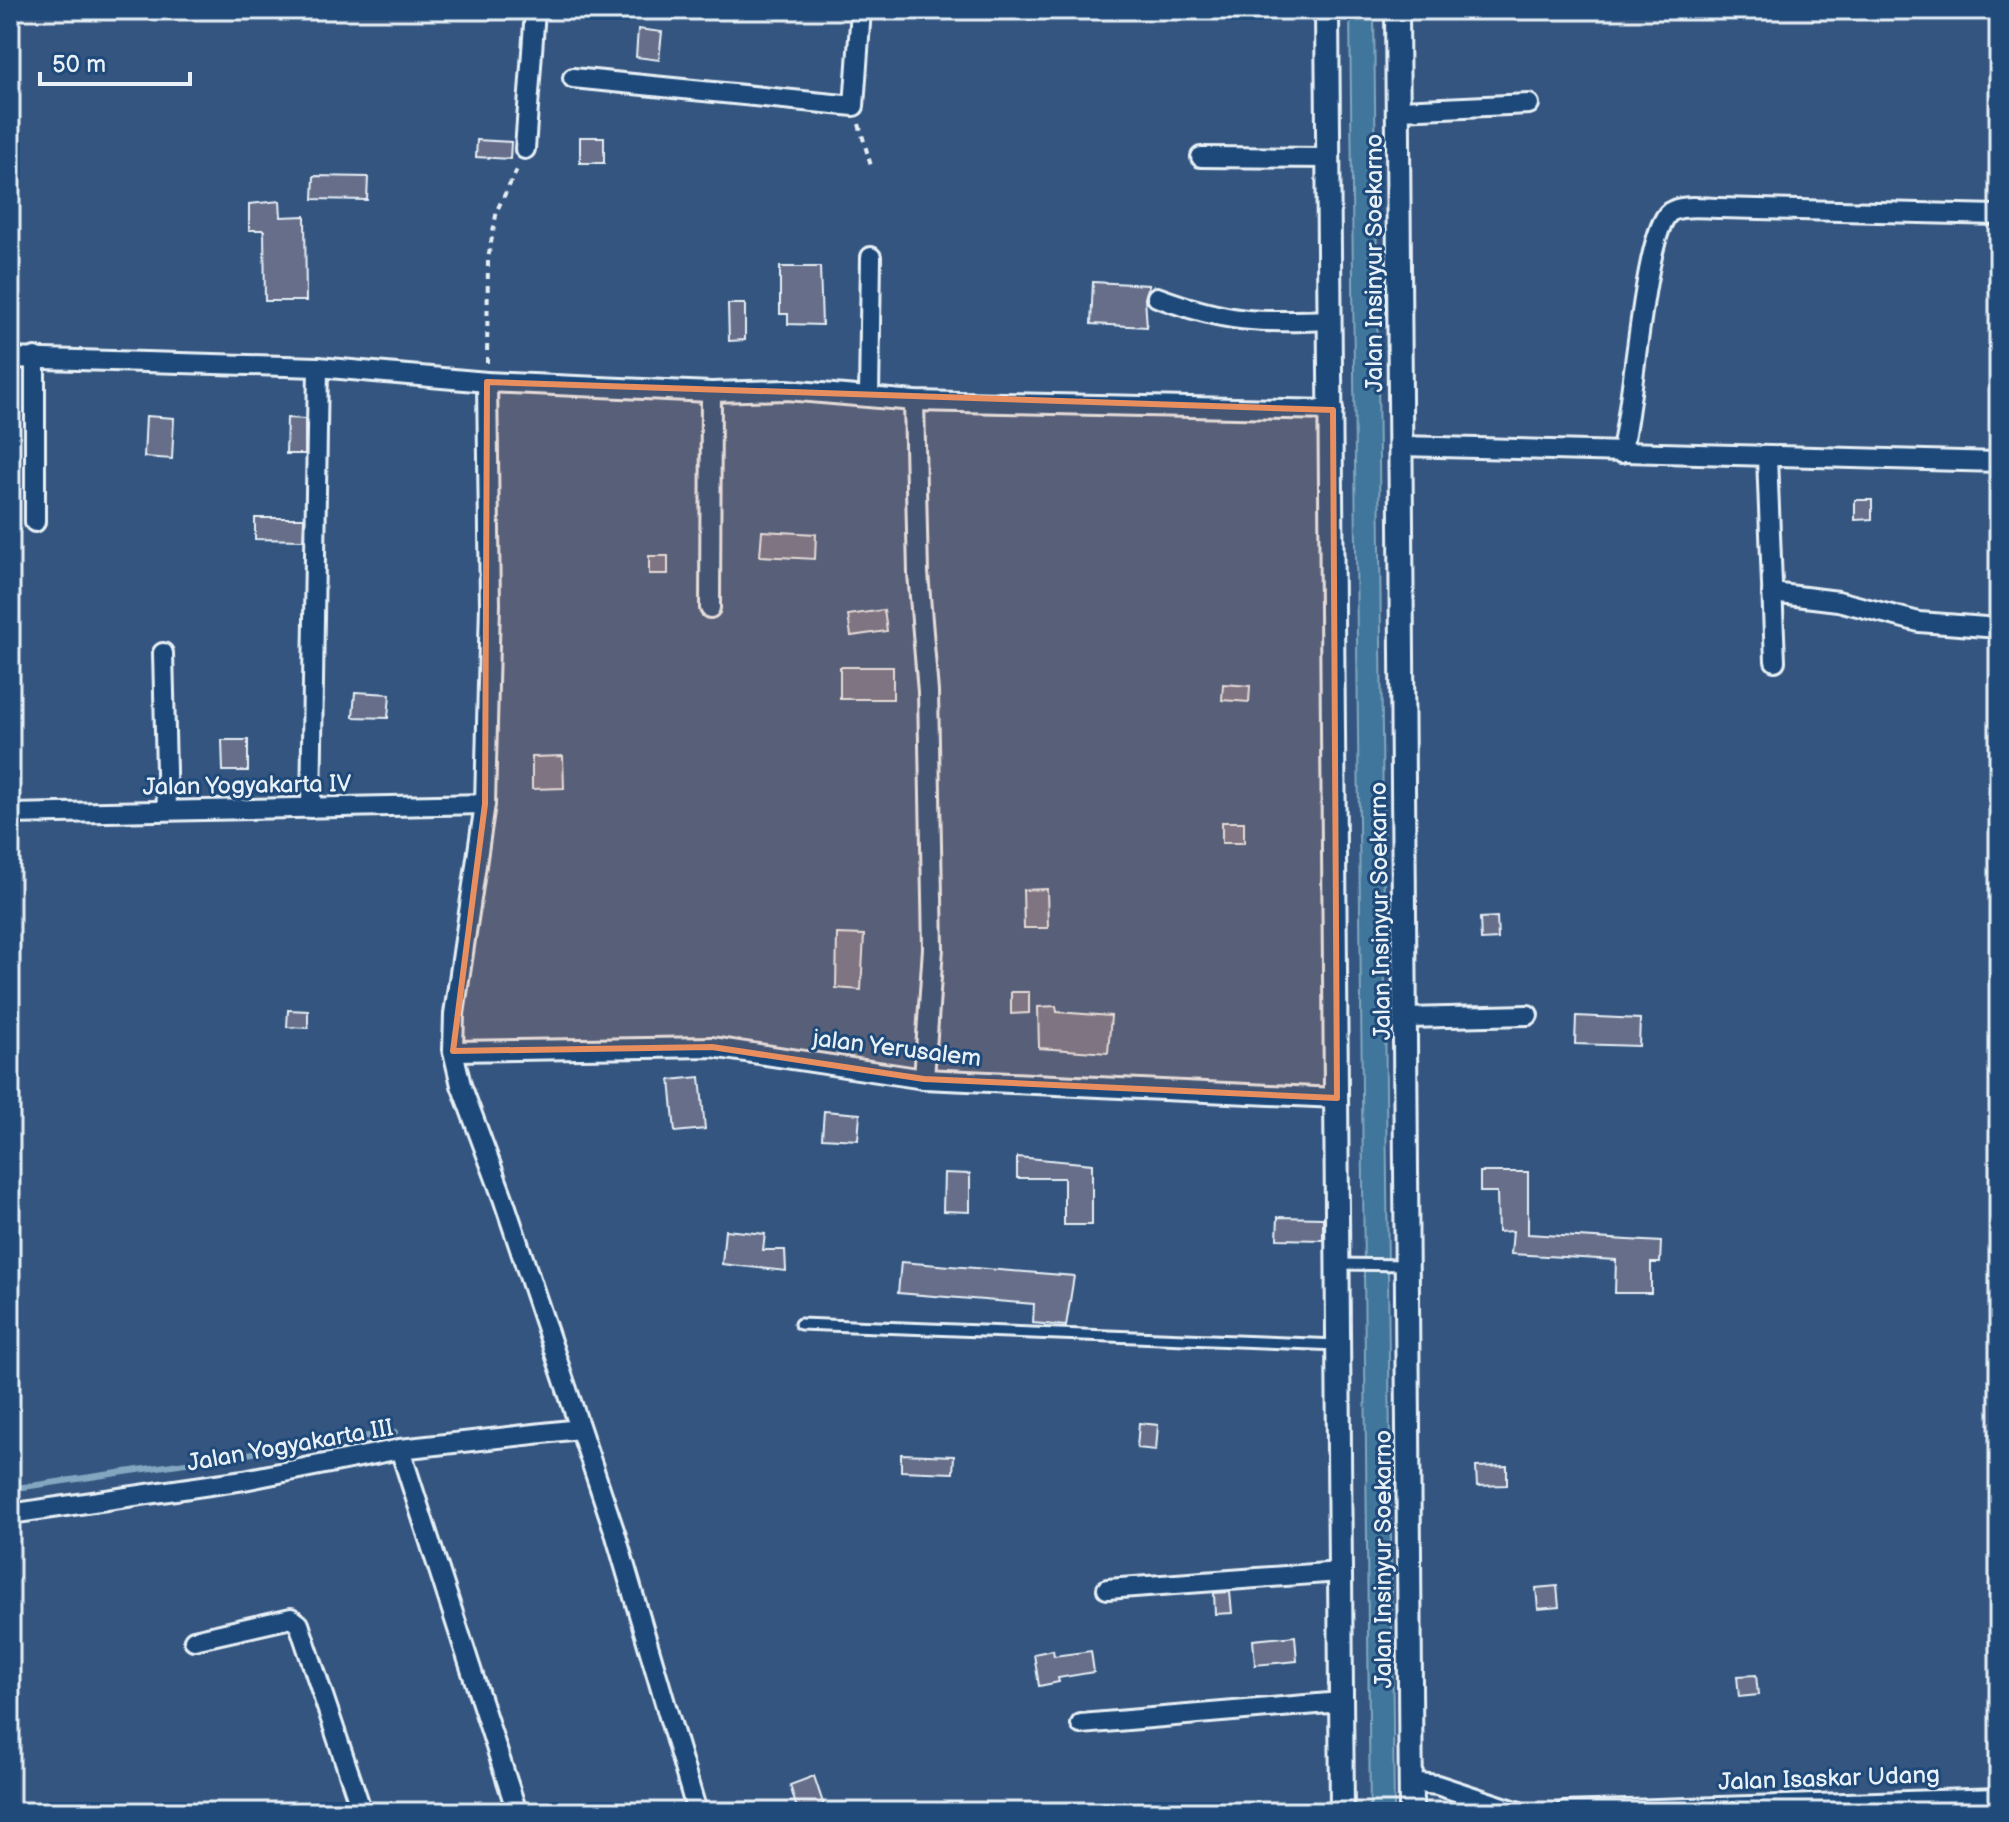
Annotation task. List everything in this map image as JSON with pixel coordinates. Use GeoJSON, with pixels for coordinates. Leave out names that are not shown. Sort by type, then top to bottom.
{"type":"FeatureCollection","features":[{"type":"Feature","properties":{"kind":"street"},"geometry":{"type":"LineString","coordinates":[[525,149],[535,10]]}},
{"type":"Feature","properties":{"kind":"street"},"geometry":{"type":"LineString","coordinates":[[573,78],[854,106],[861,10]]}},
{"type":"Feature","properties":{"kind":"street","name":"Jalan Insinyur Soekarno"},"geometry":{"type":"LineString","coordinates":[[1327,10],[1333,410],[1342,1812]]}},
{"type":"Feature","properties":{"kind":"street","name":"Jalan Insinyur Soekarno"},"geometry":{"type":"LineString","coordinates":[[1397,10],[1407,1018],[1397,1265],[1411,1812]]}},
{"type":"Feature","properties":{"kind":"street"},"geometry":{"type":"LineString","coordinates":[[1400,110],[1529,104]]}},
{"type":"Feature","properties":{"kind":"street"},"geometry":{"type":"LineString","coordinates":[[1201,157],[1329,158]]}},
{"type":"Feature","properties":{"kind":"street"},"geometry":{"type":"LineString","coordinates":[[1621,453],[1651,260],[1659,228],[1669,213],[1703,208],[1999,215]]}},
{"type":"Feature","properties":{"kind":"street"},"geometry":{"type":"LineString","coordinates":[[869,396],[871,257]]}},
{"type":"Feature","properties":{"kind":"street"},"geometry":{"type":"LineString","coordinates":[[1157,297],[1198,312],[1245,323],[1331,320]]}},
{"type":"Feature","properties":{"kind":"street"},"geometry":{"type":"LineString","coordinates":[[35,357],[35,522]]}},
{"type":"Feature","properties":{"kind":"street"},"geometry":{"type":"LineString","coordinates":[[10,358],[318,367],[487,382],[711,392],[787,390],[914,401],[1333,410]]}},
{"type":"Feature","properties":{"kind":"street"},"geometry":{"type":"LineString","coordinates":[[311,808],[318,367]]}},
{"type":"Feature","properties":{"kind":"street"},"geometry":{"type":"LineString","coordinates":[[487,382],[490,604],[485,804],[457,991],[453,1051],[461,1085],[503,1198],[647,1633],[697,1812]]}},
{"type":"Feature","properties":{"kind":"street"},"geometry":{"type":"LineString","coordinates":[[710,608],[711,392]]}},
{"type":"Feature","properties":{"kind":"street"},"geometry":{"type":"LineString","coordinates":[[914,401],[918,573],[928,692],[933,932],[924,1079]]}},
{"type":"Feature","properties":{"kind":"street"},"geometry":{"type":"LineString","coordinates":[[1401,446],[1999,462]]}},
{"type":"Feature","properties":{"kind":"street"},"geometry":{"type":"LineString","coordinates":[[1767,457],[1775,661]]}},
{"type":"Feature","properties":{"kind":"street"},"geometry":{"type":"LineString","coordinates":[[1772,593],[1838,601],[1919,622],[1999,628]]}},
{"type":"Feature","properties":{"kind":"street"},"geometry":{"type":"LineString","coordinates":[[163,653],[167,810]]}},
{"type":"Feature","properties":{"kind":"street","name":"Jalan Yogyakarta IV"},"geometry":{"type":"LineString","coordinates":[[10,814],[485,804]]}},
{"type":"Feature","properties":{"kind":"street"},"geometry":{"type":"LineString","coordinates":[[1407,1018],[1528,1015]]}},
{"type":"Feature","properties":{"kind":"street","name":"jalan Yerusalem"},"geometry":{"type":"LineString","coordinates":[[453,1051],[712,1047],[924,1079],[1337,1098]]}},
{"type":"Feature","properties":{"kind":"street","name":"Jalan Yogyakarta III"},"geometry":{"type":"LineString","coordinates":[[10,1514],[244,1480],[400,1449],[579,1429]]}},
{"type":"Feature","properties":{"kind":"street"},"geometry":{"type":"LineString","coordinates":[[400,1449],[517,1812]]}},
{"type":"Feature","properties":{"kind":"street"},"geometry":{"type":"LineString","coordinates":[[1107,1589],[1340,1572]]}},
{"type":"Feature","properties":{"kind":"street"},"geometry":{"type":"LineString","coordinates":[[194,1640],[291,1618],[299,1624],[362,1812]]}},
{"type":"Feature","properties":{"kind":"street"},"geometry":{"type":"LineString","coordinates":[[1081,1724],[1341,1702]]}},
{"type":"Feature","properties":{"kind":"street"},"geometry":{"type":"LineString","coordinates":[[1410,1782],[1437,1785],[1519,1812]]}},
{"type":"Feature","properties":{"kind":"street","name":"Jalan Isaskar Udang"},"geometry":{"type":"LineString","coordinates":[[1564,1812],[1999,1798]]}},
{"type":"Feature","properties":{"kind":"lane"},"geometry":{"type":"LineString","coordinates":[[1338,1264],[1397,1265]]}},
{"type":"Feature","properties":{"kind":"lane"},"geometry":{"type":"LineString","coordinates":[[800,1324],[1339,1345]]}},
{"type":"Feature","properties":{"kind":"path"},"geometry":{"type":"LineString","coordinates":[[854,106],[871,166]]}},
{"type":"Feature","properties":{"kind":"path"},"geometry":{"type":"LineString","coordinates":[[487,382],[488,259],[497,210],[515,179],[525,149]]}},
{"type":"Feature","properties":{"kind":"highlighted area"},"geometry":{"type":"Polygon","coordinates":[[[487,382],[1333,410],[1337,1098],[924,1079],[712,1047],[453,1051],[485,804],[487,382]]]}},
{"type":"Feature","properties":{"kind":"water"},"geometry":{"type":"Polygon","coordinates":[[[1350,10],[1374,10],[1394,1812],[1370,1812],[1350,10]]]}},
{"type":"Feature","properties":{"kind":"building"},"geometry":{"type":"Polygon","coordinates":[[[638,29],[662,32],[659,60],[636,57],[638,29]]]}},
{"type":"Feature","properties":{"kind":"building"},"geometry":{"type":"Polygon","coordinates":[[[580,137],[604,137],[604,163],[580,163],[580,137]]]}},
{"type":"Feature","properties":{"kind":"building"},"geometry":{"type":"Polygon","coordinates":[[[477,140],[511,142],[510,159],[476,157],[477,140]]]}},
{"type":"Feature","properties":{"kind":"building"},"geometry":{"type":"Polygon","coordinates":[[[314,176],[368,177],[367,200],[313,199],[314,176]]]}},
{"type":"Feature","properties":{"kind":"building"},"geometry":{"type":"Polygon","coordinates":[[[280,201],[281,217],[305,216],[306,301],[265,301],[264,230],[249,230],[249,204],[280,201]]]}},
{"type":"Feature","properties":{"kind":"building"},"geometry":{"type":"Polygon","coordinates":[[[780,267],[820,267],[822,325],[788,324],[788,314],[780,314],[780,267]]]}},
{"type":"Feature","properties":{"kind":"building"},"geometry":{"type":"Polygon","coordinates":[[[1093,282],[1149,285],[1145,298],[1147,327],[1091,324],[1093,282]]]}},
{"type":"Feature","properties":{"kind":"building"},"geometry":{"type":"Polygon","coordinates":[[[728,304],[745,304],[745,340],[729,341],[728,304]]]}},
{"type":"Feature","properties":{"kind":"building"},"geometry":{"type":"Polygon","coordinates":[[[146,416],[174,418],[172,459],[144,457],[146,416]]]}},
{"type":"Feature","properties":{"kind":"building"},"geometry":{"type":"Polygon","coordinates":[[[287,418],[305,419],[305,454],[286,454],[287,418]]]}},
{"type":"Feature","properties":{"kind":"building"},"geometry":{"type":"Polygon","coordinates":[[[1855,500],[1872,500],[1872,519],[1855,520],[1855,500]]]}},
{"type":"Feature","properties":{"kind":"building"},"geometry":{"type":"Polygon","coordinates":[[[255,518],[304,518],[303,540],[255,539],[255,518]]]}},
{"type":"Feature","properties":{"kind":"building"},"geometry":{"type":"Polygon","coordinates":[[[762,531],[816,534],[815,559],[760,556],[762,531]]]}},
{"type":"Feature","properties":{"kind":"building"},"geometry":{"type":"Polygon","coordinates":[[[649,556],[668,556],[668,574],[649,574],[649,556]]]}},
{"type":"Feature","properties":{"kind":"building"},"geometry":{"type":"Polygon","coordinates":[[[884,610],[887,631],[851,636],[848,615],[884,610]]]}},
{"type":"Feature","properties":{"kind":"building"},"geometry":{"type":"Polygon","coordinates":[[[840,667],[893,667],[893,699],[840,699],[840,667]]]}},
{"type":"Feature","properties":{"kind":"building"},"geometry":{"type":"Polygon","coordinates":[[[1223,684],[1250,686],[1249,702],[1222,700],[1223,684]]]}},
{"type":"Feature","properties":{"kind":"building"},"geometry":{"type":"Polygon","coordinates":[[[355,692],[390,694],[388,718],[353,717],[355,692]]]}},
{"type":"Feature","properties":{"kind":"building"},"geometry":{"type":"Polygon","coordinates":[[[222,740],[248,740],[248,771],[223,771],[222,740]]]}},
{"type":"Feature","properties":{"kind":"building"},"geometry":{"type":"Polygon","coordinates":[[[563,756],[564,788],[532,789],[532,757],[563,756]]]}},
{"type":"Feature","properties":{"kind":"building"},"geometry":{"type":"Polygon","coordinates":[[[1222,822],[1244,822],[1244,843],[1222,843],[1222,822]]]}},
{"type":"Feature","properties":{"kind":"building"},"geometry":{"type":"Polygon","coordinates":[[[1047,889],[1048,928],[1024,928],[1023,890],[1047,889]]]}},
{"type":"Feature","properties":{"kind":"building"},"geometry":{"type":"Polygon","coordinates":[[[1497,917],[1498,939],[1481,940],[1480,918],[1497,917]]]}},
{"type":"Feature","properties":{"kind":"building"},"geometry":{"type":"Polygon","coordinates":[[[837,934],[864,935],[861,990],[836,988],[837,934]]]}},
{"type":"Feature","properties":{"kind":"building"},"geometry":{"type":"Polygon","coordinates":[[[1011,992],[1029,992],[1029,1013],[1011,1014],[1011,992]]]}},
{"type":"Feature","properties":{"kind":"building"},"geometry":{"type":"Polygon","coordinates":[[[1056,1006],[1057,1012],[1111,1016],[1108,1053],[1039,1048],[1038,1007],[1056,1006]]]}},
{"type":"Feature","properties":{"kind":"building"},"geometry":{"type":"Polygon","coordinates":[[[288,1010],[308,1011],[308,1028],[287,1027],[288,1010]]]}},
{"type":"Feature","properties":{"kind":"building"},"geometry":{"type":"Polygon","coordinates":[[[1576,1016],[1640,1019],[1639,1046],[1575,1044],[1576,1016]]]}},
{"type":"Feature","properties":{"kind":"building"},"geometry":{"type":"Polygon","coordinates":[[[700,1077],[705,1129],[675,1132],[670,1080],[700,1077]]]}},
{"type":"Feature","properties":{"kind":"building"},"geometry":{"type":"Polygon","coordinates":[[[824,1111],[860,1114],[858,1140],[822,1138],[824,1111]]]}},
{"type":"Feature","properties":{"kind":"building"},"geometry":{"type":"Polygon","coordinates":[[[1017,1157],[1092,1164],[1092,1225],[1064,1225],[1064,1178],[1017,1178],[1017,1157]]]}},
{"type":"Feature","properties":{"kind":"building"},"geometry":{"type":"Polygon","coordinates":[[[1480,1172],[1528,1172],[1528,1234],[1661,1242],[1660,1263],[1651,1263],[1651,1293],[1615,1293],[1616,1260],[1511,1254],[1513,1231],[1498,1232],[1497,1192],[1480,1192],[1480,1172]]]}},
{"type":"Feature","properties":{"kind":"building"},"geometry":{"type":"Polygon","coordinates":[[[944,1173],[970,1174],[970,1212],[943,1211],[944,1173]]]}},
{"type":"Feature","properties":{"kind":"building"},"geometry":{"type":"Polygon","coordinates":[[[1278,1217],[1323,1218],[1323,1240],[1277,1239],[1278,1217]]]}},
{"type":"Feature","properties":{"kind":"building"},"geometry":{"type":"Polygon","coordinates":[[[725,1230],[765,1234],[763,1250],[785,1250],[786,1271],[722,1264],[725,1230]]]}},
{"type":"Feature","properties":{"kind":"building"},"geometry":{"type":"Polygon","coordinates":[[[901,1262],[1074,1276],[1066,1326],[1033,1323],[1034,1304],[898,1293],[901,1262]]]}},
{"type":"Feature","properties":{"kind":"building"},"geometry":{"type":"Polygon","coordinates":[[[1139,1423],[1158,1425],[1156,1450],[1137,1448],[1139,1423]]]}},
{"type":"Feature","properties":{"kind":"building"},"geometry":{"type":"Polygon","coordinates":[[[901,1454],[954,1456],[953,1473],[901,1471],[901,1454]]]}},
{"type":"Feature","properties":{"kind":"building"},"geometry":{"type":"Polygon","coordinates":[[[1507,1466],[1507,1485],[1477,1486],[1476,1467],[1507,1466]]]}},
{"type":"Feature","properties":{"kind":"building"},"geometry":{"type":"Polygon","coordinates":[[[1557,1586],[1559,1607],[1538,1609],[1536,1588],[1557,1586]]]}},
{"type":"Feature","properties":{"kind":"building"},"geometry":{"type":"Polygon","coordinates":[[[1230,1592],[1232,1613],[1215,1614],[1214,1593],[1230,1592]]]}},
{"type":"Feature","properties":{"kind":"building"},"geometry":{"type":"Polygon","coordinates":[[[1295,1636],[1297,1661],[1255,1665],[1253,1640],[1295,1636]]]}},
{"type":"Feature","properties":{"kind":"building"},"geometry":{"type":"Polygon","coordinates":[[[1053,1650],[1054,1656],[1091,1651],[1094,1672],[1058,1678],[1059,1682],[1039,1686],[1034,1654],[1053,1650]]]}},
{"type":"Feature","properties":{"kind":"building"},"geometry":{"type":"Polygon","coordinates":[[[1756,1675],[1758,1695],[1739,1697],[1737,1676],[1756,1675]]]}},
{"type":"Feature","properties":{"kind":"building"},"geometry":{"type":"Polygon","coordinates":[[[814,1776],[826,1812],[798,1812],[790,1785],[814,1776]]]}},
{"type":"Feature","properties":{"kind":"waterway"},"geometry":{"type":"LineString","coordinates":[[10,1489],[395,1432]]}}]}
